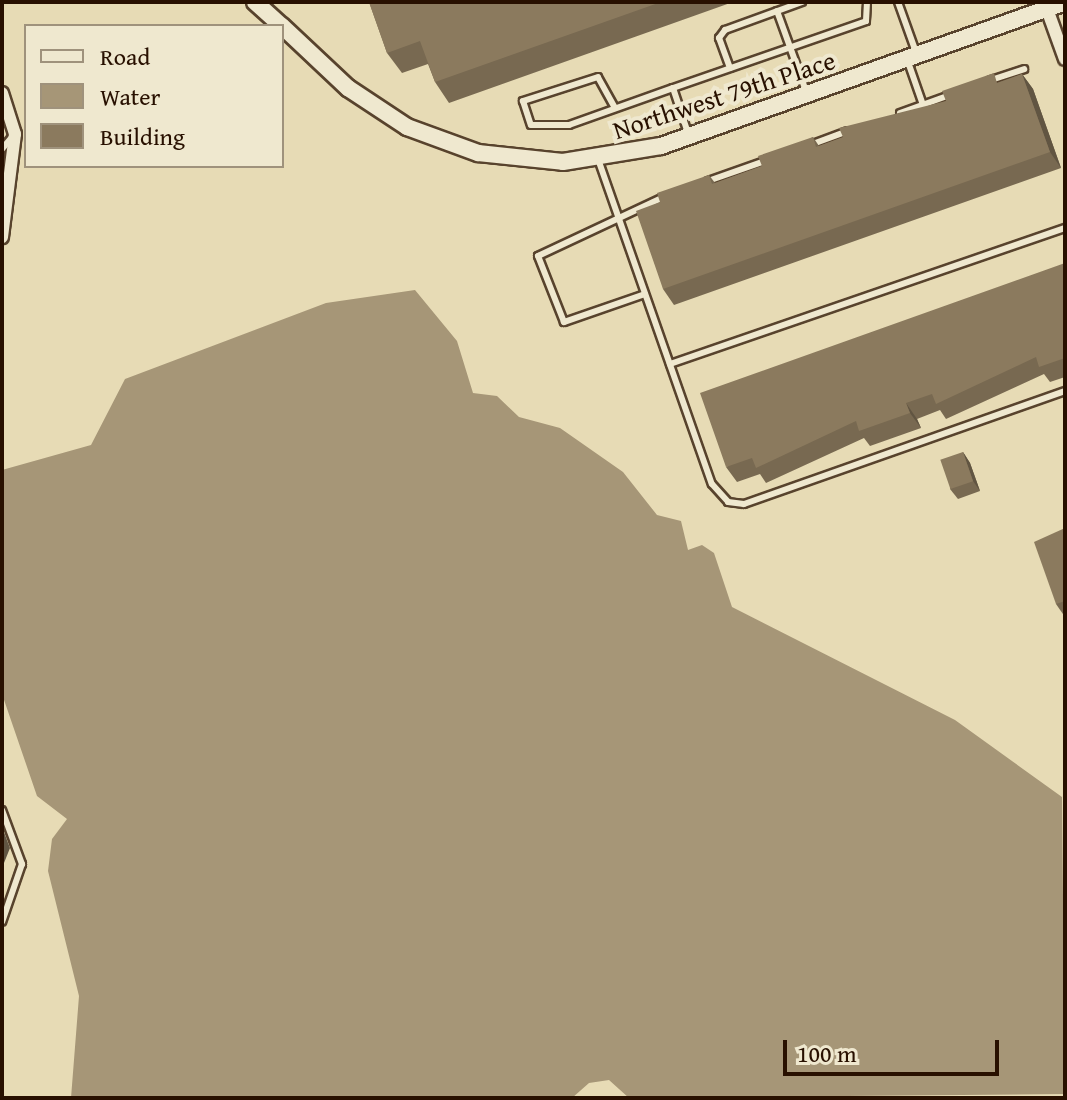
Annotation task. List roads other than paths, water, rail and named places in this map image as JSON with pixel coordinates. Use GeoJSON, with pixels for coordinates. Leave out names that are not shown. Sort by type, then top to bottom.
{"type":"FeatureCollection","features":[{"type":"Feature","properties":{"kind":"main road","name":"Northwest 79th Place"},"geometry":{"type":"LineString","coordinates":[[255,2],[280,24]]}},
{"type":"Feature","properties":{"kind":"main road","name":"Northwest 79th Place"},"geometry":{"type":"LineString","coordinates":[[284,28],[357,95],[430,138],[522,161],[598,159],[689,136],[912,57],[1023,9],[1047,9],[1065,2]]}},
{"type":"Feature","properties":{"kind":"street"},"geometry":{"type":"LineString","coordinates":[[1047,9],[1065,59]]}},
{"type":"Feature","properties":{"kind":"street"},"geometry":{"type":"LineString","coordinates":[[2,93],[15,134],[2,237]]}},
{"type":"Feature","properties":{"kind":"lane"},"geometry":{"type":"LineString","coordinates":[[730,68],[719,38],[725,30],[802,2]]}},
{"type":"Feature","properties":{"kind":"lane"},"geometry":{"type":"LineString","coordinates":[[615,108],[598,77],[523,101],[531,125],[569,125],[866,21],[867,2]]}},
{"type":"Feature","properties":{"kind":"lane"},"geometry":{"type":"LineString","coordinates":[[898,2],[923,105]]}},
{"type":"Feature","properties":{"kind":"lane"},"geometry":{"type":"LineString","coordinates":[[777,11],[807,94]]}},
{"type":"Feature","properties":{"kind":"lane"},"geometry":{"type":"LineString","coordinates":[[981,84],[1024,69]]}},
{"type":"Feature","properties":{"kind":"lane"},"geometry":{"type":"LineString","coordinates":[[673,88],[689,136]]}},
{"type":"Feature","properties":{"kind":"lane"},"geometry":{"type":"LineString","coordinates":[[894,115],[966,89]]}},
{"type":"Feature","properties":{"kind":"lane"},"geometry":{"type":"LineString","coordinates":[[792,151],[865,125]]}},
{"type":"Feature","properties":{"kind":"lane"},"geometry":{"type":"LineString","coordinates":[[2,149],[15,134]]}},
{"type":"Feature","properties":{"kind":"lane"},"geometry":{"type":"LineString","coordinates":[[690,188],[777,157]]}},
{"type":"Feature","properties":{"kind":"lane"},"geometry":{"type":"LineString","coordinates":[[598,159],[712,484],[728,502],[744,504],[1065,391]]}},
{"type":"Feature","properties":{"kind":"lane"},"geometry":{"type":"LineString","coordinates":[[645,294],[564,322],[538,256],[617,214],[675,193]]}},
{"type":"Feature","properties":{"kind":"lane"},"geometry":{"type":"LineString","coordinates":[[670,364],[1065,228]]}},
{"type":"Feature","properties":{"kind":"lane"},"geometry":{"type":"LineString","coordinates":[[2,810],[22,864],[2,922]]}},
{"type":"Feature","properties":{"kind":"water"},"geometry":{"type":"Polygon","coordinates":[[[415,290],[457,341],[473,393],[497,396],[519,417],[560,428],[623,472],[657,515],[681,521],[688,550],[702,545],[714,553],[732,607],[955,720],[1062,797],[1065,1094],[629,1098],[609,1080],[589,1083],[572,1098],[71,1098],[79,996],[48,871],[52,839],[67,819],[37,796],[2,694],[2,470],[91,445],[125,379],[326,303],[415,290]]]}}]}
